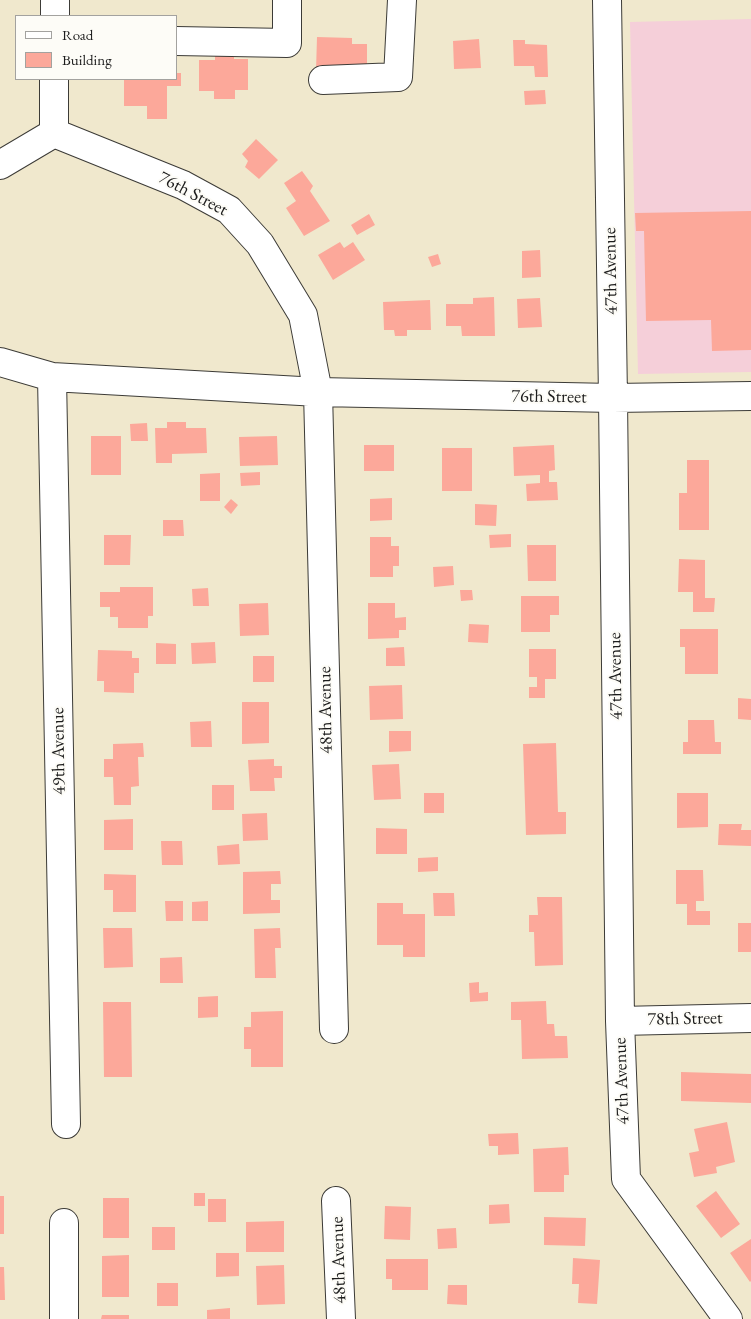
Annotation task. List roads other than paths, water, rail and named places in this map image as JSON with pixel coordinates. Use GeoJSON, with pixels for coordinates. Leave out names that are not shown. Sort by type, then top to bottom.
{"type":"FeatureCollection","features":[{"type":"Feature","properties":{"kind":"street"},"geometry":{"type":"LineString","coordinates":[[55,0],[55,15]]}},
{"type":"Feature","properties":{"kind":"street"},"geometry":{"type":"LineString","coordinates":[[178,41],[287,43],[287,0]]}},
{"type":"Feature","properties":{"kind":"street"},"geometry":{"type":"LineString","coordinates":[[323,80],[398,77],[402,0]]}},
{"type":"Feature","properties":{"kind":"street","name":"47th Avenue"},"geometry":{"type":"LineString","coordinates":[[607,0],[620,1021],[626,1179],[728,1319]]}},
{"type":"Feature","properties":{"kind":"street"},"geometry":{"type":"LineString","coordinates":[[0,165],[54,133],[54,80]]}},
{"type":"Feature","properties":{"kind":"street","name":"76th Street"},"geometry":{"type":"LineString","coordinates":[[54,133],[183,185],[229,210],[260,244],[303,315],[318,392]]}},
{"type":"Feature","properties":{"kind":"street","name":"76th Street"},"geometry":{"type":"LineString","coordinates":[[0,362],[52,377],[318,392],[613,398],[751,396]]}},
{"type":"Feature","properties":{"kind":"street","name":"49th Avenue"},"geometry":{"type":"LineString","coordinates":[[52,377],[66,1124]]}},
{"type":"Feature","properties":{"kind":"street","name":"48th Avenue"},"geometry":{"type":"LineString","coordinates":[[318,392],[334,1029]]}},
{"type":"Feature","properties":{"kind":"street","name":"78th Street"},"geometry":{"type":"LineString","coordinates":[[620,1021],[751,1018]]}},
{"type":"Feature","properties":{"kind":"street","name":"48th Avenue"},"geometry":{"type":"LineString","coordinates":[[336,1201],[341,1319]]}},
{"type":"Feature","properties":{"kind":"street"},"geometry":{"type":"LineString","coordinates":[[64,1222],[64,1319]]}}]}
